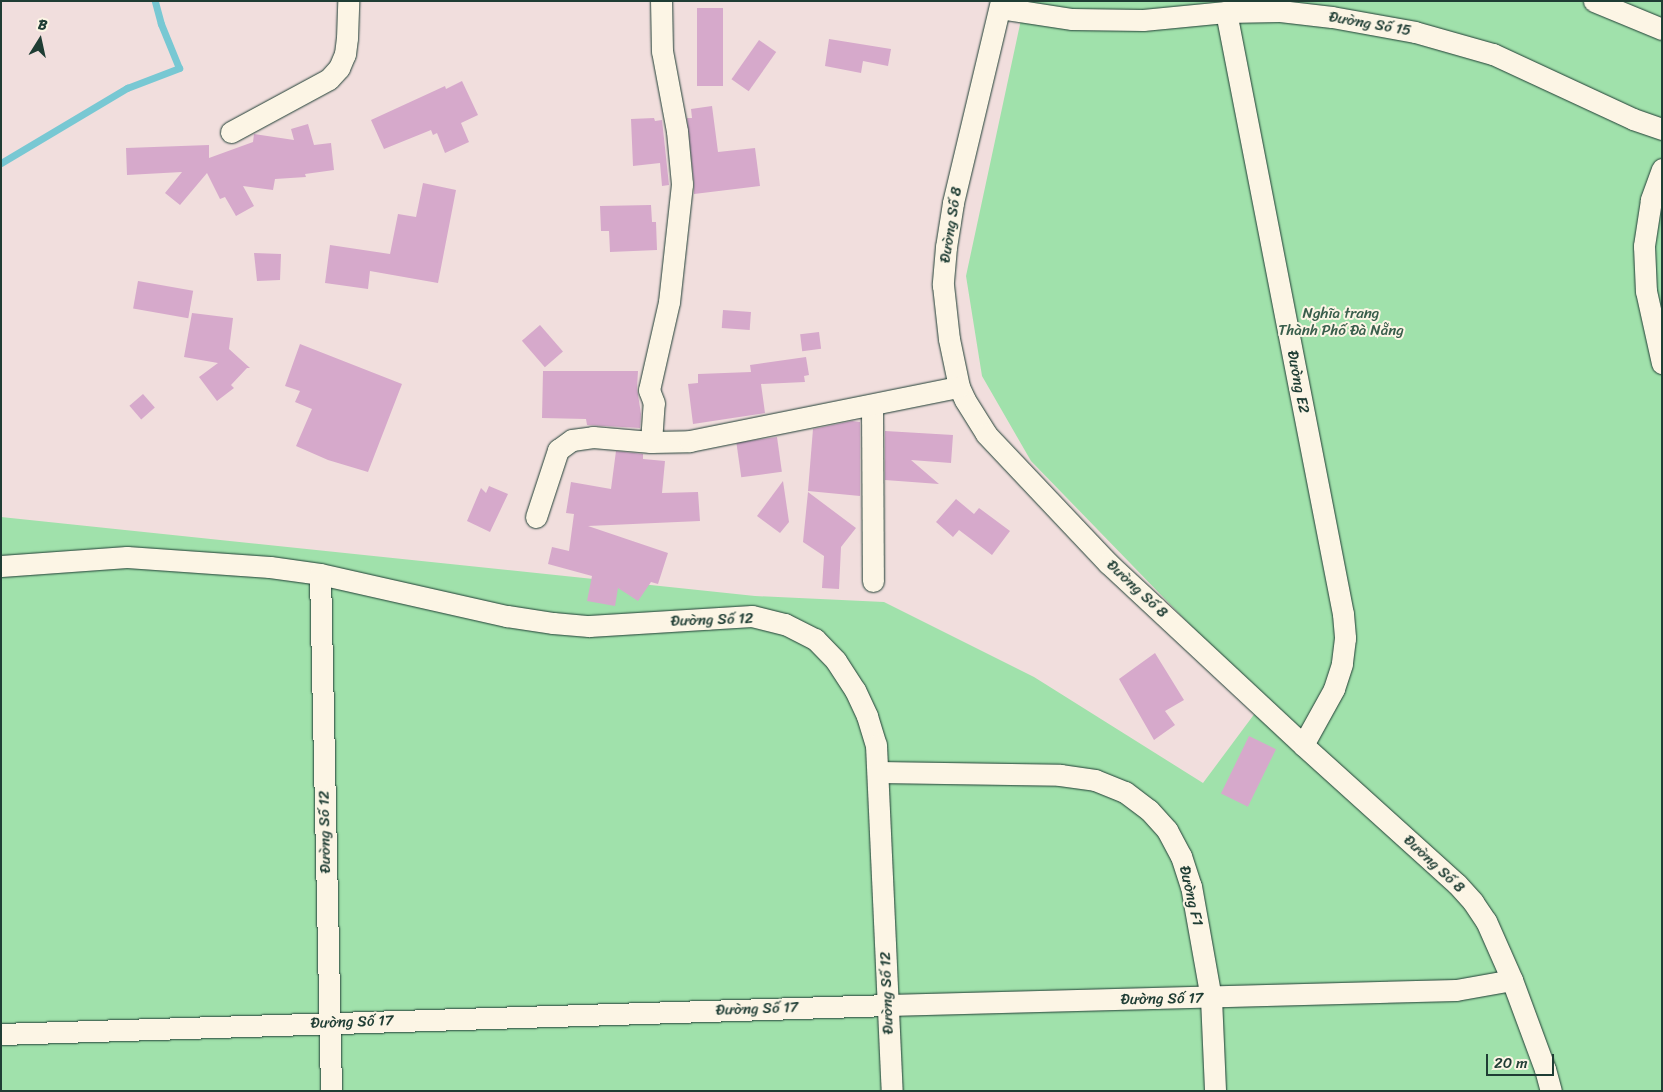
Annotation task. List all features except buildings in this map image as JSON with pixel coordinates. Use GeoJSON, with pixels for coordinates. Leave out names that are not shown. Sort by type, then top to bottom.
{"type":"FeatureCollection","features":[{"type":"Feature","properties":{"kind":"street"},"geometry":{"type":"LineString","coordinates":[[231,132],[329,79],[339,68],[345,54],[348,1]]}},
{"type":"Feature","properties":{"kind":"street"},"geometry":{"type":"LineString","coordinates":[[650,442],[654,403],[649,390],[669,302],[682,184],[677,131],[662,50],[660,1]]}},
{"type":"Feature","properties":{"kind":"street"},"geometry":{"type":"LineString","coordinates":[[1594,1],[1662,29]]}},
{"type":"Feature","properties":{"kind":"street","name":"Đường Số 15"},"geometry":{"type":"LineString","coordinates":[[1001,4],[1072,19],[1144,20],[1226,12],[1280,11],[1332,17],[1416,32],[1493,54],[1633,119],[1662,129]]}},
{"type":"Feature","properties":{"kind":"street","name":"Đường Số 8"},"geometry":{"type":"LineString","coordinates":[[1001,4],[953,203],[946,247],[944,285],[949,339],[958,387],[986,434],[1108,563],[1303,745],[1457,884],[1486,921],[1512,980],[1546,1069],[1550,1091]]}},
{"type":"Feature","properties":{"kind":"street","name":"Đường E2"},"geometry":{"type":"LineString","coordinates":[[1226,12],[1343,614],[1345,638],[1342,664],[1334,689],[1303,745]]}},
{"type":"Feature","properties":{"kind":"street"},"geometry":{"type":"LineString","coordinates":[[1662,169],[1651,200],[1644,246],[1646,292],[1662,363]]}},
{"type":"Feature","properties":{"kind":"street"},"geometry":{"type":"LineString","coordinates":[[536,517],[558,450],[572,440],[593,438],[650,442],[690,441],[958,387]]}},
{"type":"Feature","properties":{"kind":"street"},"geometry":{"type":"LineString","coordinates":[[872,405],[873,581]]}},
{"type":"Feature","properties":{"kind":"street","name":"Đường Số 12"},"geometry":{"type":"LineString","coordinates":[[1,566],[127,557],[270,567],[320,574],[507,616],[554,623],[589,626],[752,616],[785,624],[815,639],[836,661],[855,690],[867,716],[876,745],[892,1091]]}},
{"type":"Feature","properties":{"kind":"street","name":"Đường Số 12"},"geometry":{"type":"LineString","coordinates":[[320,574],[331,1091]]}},
{"type":"Feature","properties":{"kind":"street","name":"Đường F1"},"geometry":{"type":"LineString","coordinates":[[878,772],[1060,775],[1095,780],[1124,792],[1149,810],[1167,830],[1181,856],[1191,886],[1211,998],[1215,1091]]}},
{"type":"Feature","properties":{"kind":"street","name":"Đường Số 17"},"geometry":{"type":"LineString","coordinates":[[1,1034],[888,1005],[1211,998],[1456,990],[1512,980]]}},
{"type":"Feature","properties":{"kind":"green space","name":"Nghĩa trang Thành Phố Đà Nẵng"},"geometry":{"type":"Polygon","coordinates":[[[1025,1],[1662,1],[1662,1091],[1,1091],[1,517],[755,596],[884,602],[1034,677],[1203,783],[1264,701],[1031,461],[982,376],[966,276],[1025,1]]]}},
{"type":"Feature","properties":{"kind":"waterway"},"geometry":{"type":"LineString","coordinates":[[1,163],[127,88],[179,68],[161,24],[155,1]]}}]}
